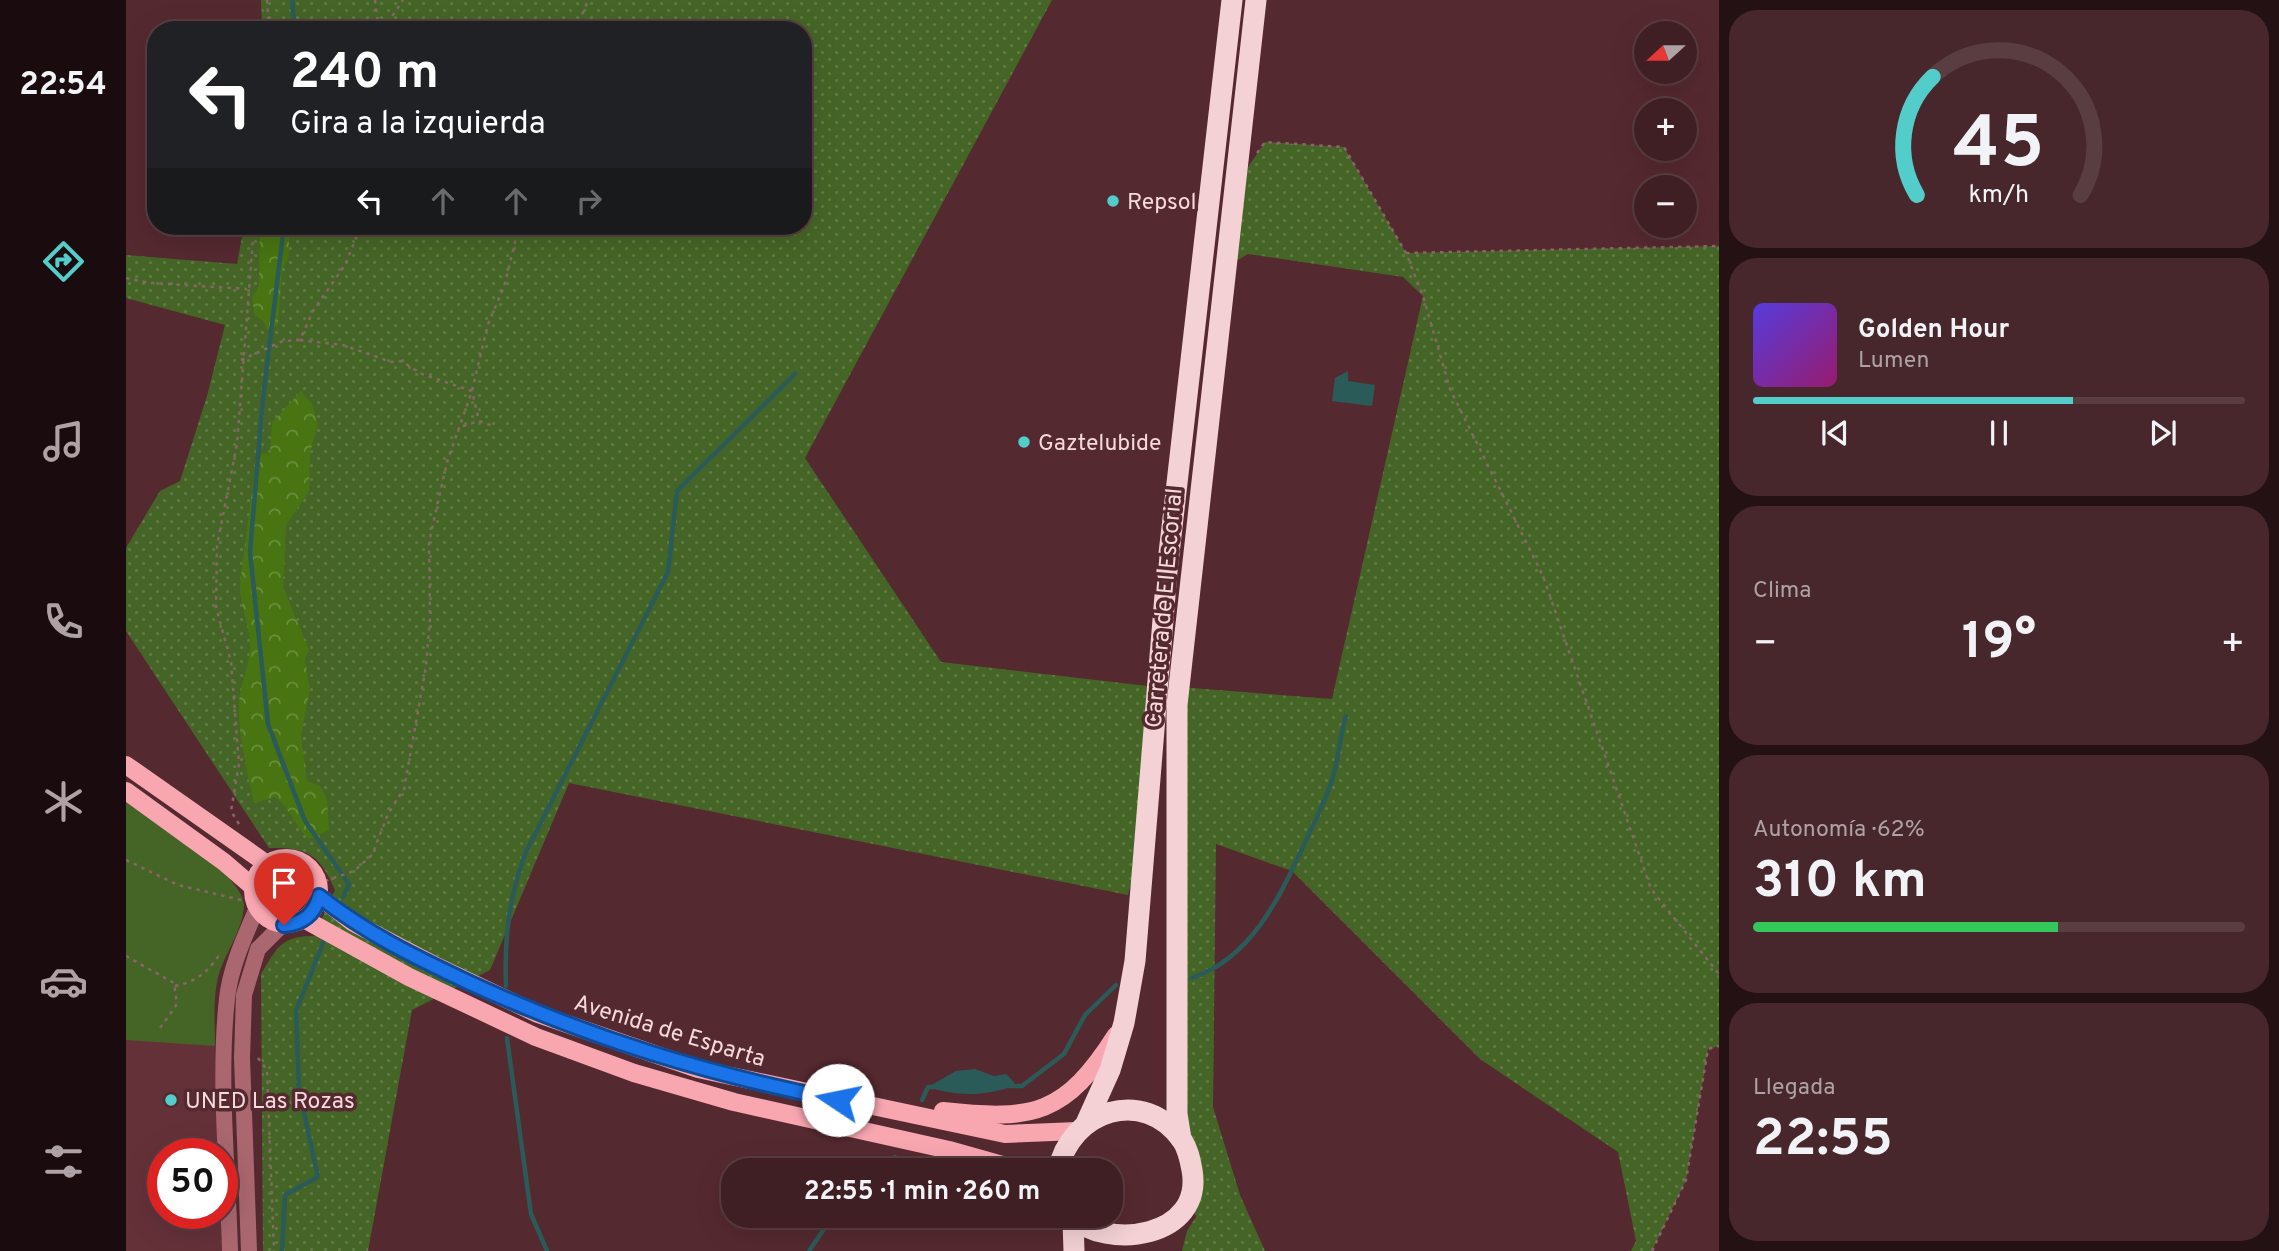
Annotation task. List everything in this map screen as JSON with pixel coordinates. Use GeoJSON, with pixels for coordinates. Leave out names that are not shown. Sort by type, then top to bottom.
{"type":"FeatureCollection","features":[{"type":"Feature","properties":{"kind":"highway","name":"Carretera de El Escorial"},"geometry":{"type":"LineString","coordinates":[[1062,1158],[1064,1149],[1082,1126],[1110,1069],[1124,1023],[1135,961],[1150,809],[1168,558],[1232,0]]}},
{"type":"Feature","properties":{"kind":"highway","name":"Carretera de El Escorial"},"geometry":{"type":"LineString","coordinates":[[1176,1224],[1190,1200],[1194,1180],[1188,1151],[1181,1139],[1177,1114],[1178,705],[1256,0]]}},
{"type":"Feature","properties":{"kind":"highway"},"geometry":{"type":"LineString","coordinates":[[1082,1126],[1107,1112],[1127,1110],[1148,1114],[1167,1124],[1181,1139]]}},
{"type":"Feature","properties":{"kind":"highway"},"geometry":{"type":"LineString","coordinates":[[1081,1228],[1087,1234],[1120,1246],[1155,1240],[1176,1224]]}},
{"type":"Feature","properties":{"kind":"highway"},"geometry":{"type":"LineString","coordinates":[[1167,1251],[1176,1224]]}},
{"type":"Feature","properties":{"kind":"highway"},"geometry":{"type":"LineString","coordinates":[[1073,1228],[1074,1251]]}},
{"type":"Feature","properties":{"kind":"main road"},"geometry":{"type":"LineString","coordinates":[[126,765],[237,845],[267,863],[293,859],[309,867],[319,889],[314,909],[304,919],[284,925],[264,916],[255,899],[224,862],[126,791]]}},
{"type":"Feature","properties":{"kind":"main road"},"geometry":{"type":"LineString","coordinates":[[255,899],[258,874],[267,863]]}},
{"type":"Feature","properties":{"kind":"main road","name":"Avenida de Esparta"},"geometry":{"type":"LineString","coordinates":[[319,889],[352,922],[438,967],[538,1014],[698,1069],[1005,1134],[1082,1126]]}},
{"type":"Feature","properties":{"kind":"main road","name":"Avenida de Esparta"},"geometry":{"type":"LineString","coordinates":[[304,919],[409,977],[536,1037],[635,1073],[734,1102],[978,1158]]}},
{"type":"Feature","properties":{"kind":"main road"},"geometry":{"type":"LineString","coordinates":[[838,1100],[984,1115],[1028,1113],[1063,1098],[1081,1084],[1124,1023]]}},
{"type":"Feature","properties":{"kind":"lane"},"geometry":{"type":"LineString","coordinates":[[230,1251],[225,1062],[227,997],[255,899]]}},
{"type":"Feature","properties":{"kind":"lane"},"geometry":{"type":"LineString","coordinates":[[249,1251],[244,995],[258,949],[284,925]]}},
{"type":"Feature","properties":{"kind":"path"},"geometry":{"type":"LineString","coordinates":[[267,0],[268,21]]}},
{"type":"Feature","properties":{"kind":"path"},"geometry":{"type":"LineString","coordinates":[[375,0],[379,21]]}},
{"type":"Feature","properties":{"kind":"path"},"geometry":{"type":"LineString","coordinates":[[388,21],[403,0]]}},
{"type":"Feature","properties":{"kind":"path"},"geometry":{"type":"LineString","coordinates":[[580,21],[589,0]]}},
{"type":"Feature","properties":{"kind":"path"},"geometry":{"type":"LineString","coordinates":[[1254,159],[1265,142],[1345,147],[1406,253],[1423,296],[1450,389],[1543,576],[1651,889],[1719,974]]}},
{"type":"Feature","properties":{"kind":"path"},"geometry":{"type":"LineString","coordinates":[[237,845],[239,821],[232,811],[239,765],[231,662],[216,607],[217,546],[237,444],[241,360],[253,235]]}},
{"type":"Feature","properties":{"kind":"path"},"geometry":{"type":"LineString","coordinates":[[300,340],[313,311],[345,265],[357,235]]}},
{"type":"Feature","properties":{"kind":"path"},"geometry":{"type":"LineString","coordinates":[[319,889],[354,871],[372,855],[388,814],[404,789],[419,713],[428,642],[429,542],[447,462],[472,391],[488,324],[518,235]]}},
{"type":"Feature","properties":{"kind":"path"},"geometry":{"type":"LineString","coordinates":[[1406,253],[1719,246]]}},
{"type":"Feature","properties":{"kind":"path"},"geometry":{"type":"LineString","coordinates":[[126,278],[150,283],[247,289]]}},
{"type":"Feature","properties":{"kind":"path"},"geometry":{"type":"LineString","coordinates":[[241,360],[283,341],[300,340],[344,345],[391,362],[401,361],[422,374],[472,391]]}},
{"type":"Feature","properties":{"kind":"path"},"geometry":{"type":"LineString","coordinates":[[472,391],[479,421]]}},
{"type":"Feature","properties":{"kind":"path"},"geometry":{"type":"LineString","coordinates":[[461,426],[479,421],[493,426]]}},
{"type":"Feature","properties":{"kind":"path"},"geometry":{"type":"LineString","coordinates":[[126,860],[178,885],[217,897],[255,899]]}},
{"type":"Feature","properties":{"kind":"path"},"geometry":{"type":"LineString","coordinates":[[175,986],[193,981],[211,968],[222,950]]}},
{"type":"Feature","properties":{"kind":"path"},"geometry":{"type":"LineString","coordinates":[[126,956],[164,975],[175,986],[177,1004],[160,1028]]}},
{"type":"Feature","properties":{"kind":"path"},"geometry":{"type":"LineString","coordinates":[[243,1039],[267,1070],[274,1251]]}},
{"type":"Feature","properties":{"kind":"path"},"geometry":{"type":"LineString","coordinates":[[1652,1251],[1686,1180],[1708,1049],[1719,1046]]}},
{"type":"Feature","properties":{"kind":"shaded area","name":"UNED Las Rozas"},"geometry":{"type":"Polygon","coordinates":[[[126,1004],[214,1035],[218,1138],[147,1138],[147,1229],[221,1229],[222,1251],[126,1251],[126,1004]]]}},
{"type":"Feature","properties":{"kind":"green space"},"geometry":{"type":"Polygon","coordinates":[[[261,0],[1052,0],[805,458],[941,662],[1148,686],[1150,809],[1128,895],[569,783],[490,970],[412,1010],[368,1251],[263,1251],[261,974],[281,945],[294,938],[314,936],[335,890],[324,869],[311,856],[294,849],[269,848],[126,631],[126,548],[160,491],[180,481],[207,396],[225,325],[126,298],[126,255],[237,264],[242,235],[812,235],[812,21],[262,21],[261,0]]]}},
{"type":"Feature","properties":{"kind":"green space"},"geometry":{"type":"Polygon","coordinates":[[[1265,142],[1344,147],[1406,253],[1719,246],[1719,1046],[1708,1049],[1686,1180],[1652,1251],[1631,1251],[1636,1241],[1618,1152],[1480,1059],[1292,871],[1216,844],[1213,1107],[1240,1195],[1265,1251],[1182,1251],[1187,1231],[1196,1217],[1190,1200],[1188,1151],[1179,687],[1332,699],[1423,296],[1403,277],[1248,254],[1226,267],[1248,167],[1265,142]]]}},
{"type":"Feature","properties":{"kind":"green space"},"geometry":{"type":"Polygon","coordinates":[[[260,235],[289,235],[289,257],[282,269],[278,325],[268,330],[255,315],[252,298],[259,286],[260,235]]]}},
{"type":"Feature","properties":{"kind":"green space"},"geometry":{"type":"Polygon","coordinates":[[[301,391],[312,404],[318,425],[310,452],[309,492],[286,525],[283,587],[309,650],[305,659],[310,689],[301,735],[307,781],[320,786],[327,799],[329,830],[309,839],[275,797],[254,803],[239,718],[240,695],[250,647],[240,582],[256,460],[262,453],[270,455],[272,423],[301,391]]]}},
{"type":"Feature","properties":{"kind":"green space"},"geometry":{"type":"Polygon","coordinates":[[[126,802],[214,864],[241,893],[244,906],[242,916],[217,982],[215,1046],[126,1040],[126,802]]]}},
{"type":"Feature","properties":{"kind":"water"},"geometry":{"type":"Polygon","coordinates":[[[1348,371],[1348,381],[1375,385],[1372,406],[1332,401],[1335,378],[1348,371]]]}},
{"type":"Feature","properties":{"kind":"water"},"geometry":{"type":"Polygon","coordinates":[[[975,1069],[994,1076],[1006,1074],[1014,1082],[1014,1086],[971,1094],[928,1087],[956,1071],[975,1069]]]}},
{"type":"Feature","properties":{"kind":"waterway"},"geometry":{"type":"LineString","coordinates":[[292,0],[294,21]]}},
{"type":"Feature","properties":{"kind":"waterway"},"geometry":{"type":"LineString","coordinates":[[283,235],[263,398],[250,552],[268,724],[305,821],[349,884],[343,897]]}},
{"type":"Feature","properties":{"kind":"waterway"},"geometry":{"type":"LineString","coordinates":[[506,986],[509,919],[525,854],[668,572],[677,491],[795,374]]}},
{"type":"Feature","properties":{"kind":"waterway"},"geometry":{"type":"LineString","coordinates":[[1192,978],[1231,957],[1260,925],[1272,906],[1328,792],[1346,716]]}},
{"type":"Feature","properties":{"kind":"waterway"},"geometry":{"type":"LineString","coordinates":[[282,1251],[285,1195],[318,1177],[299,1090],[296,1011],[325,938]]}},
{"type":"Feature","properties":{"kind":"waterway"},"geometry":{"type":"LineString","coordinates":[[1009,1086],[1022,1086],[1064,1054],[1085,1015],[1116,985]]}},
{"type":"Feature","properties":{"kind":"waterway"},"geometry":{"type":"LineString","coordinates":[[507,1038],[531,1214],[547,1251]]}},
{"type":"Feature","properties":{"kind":"waterway"},"geometry":{"type":"LineString","coordinates":[[922,1100],[928,1087],[934,1087]]}},
{"type":"Feature","properties":{"kind":"waterway"},"geometry":{"type":"LineString","coordinates":[[809,1251],[825,1228]]}},
{"type":"Feature","properties":{"kind":"place","name":"Repsol"},"geometry":{"type":"Point","coordinates":[1113,201]}},
{"type":"Feature","properties":{"kind":"place","name":"Gaztelubide"},"geometry":{"type":"Point","coordinates":[1024,442]}},
{"type":"Feature","properties":{"kind":"place","name":"UNED Las Rozas"},"geometry":{"type":"Point","coordinates":[171,1100]}},
{"type":"Feature","properties":{"kind":"route"},"geometry":{"type":"LineString","coordinates":[[284,925],[297,923],[309,915],[319,896],[352,922],[438,967],[538,1014],[698,1069],[838,1100]]}}]}
